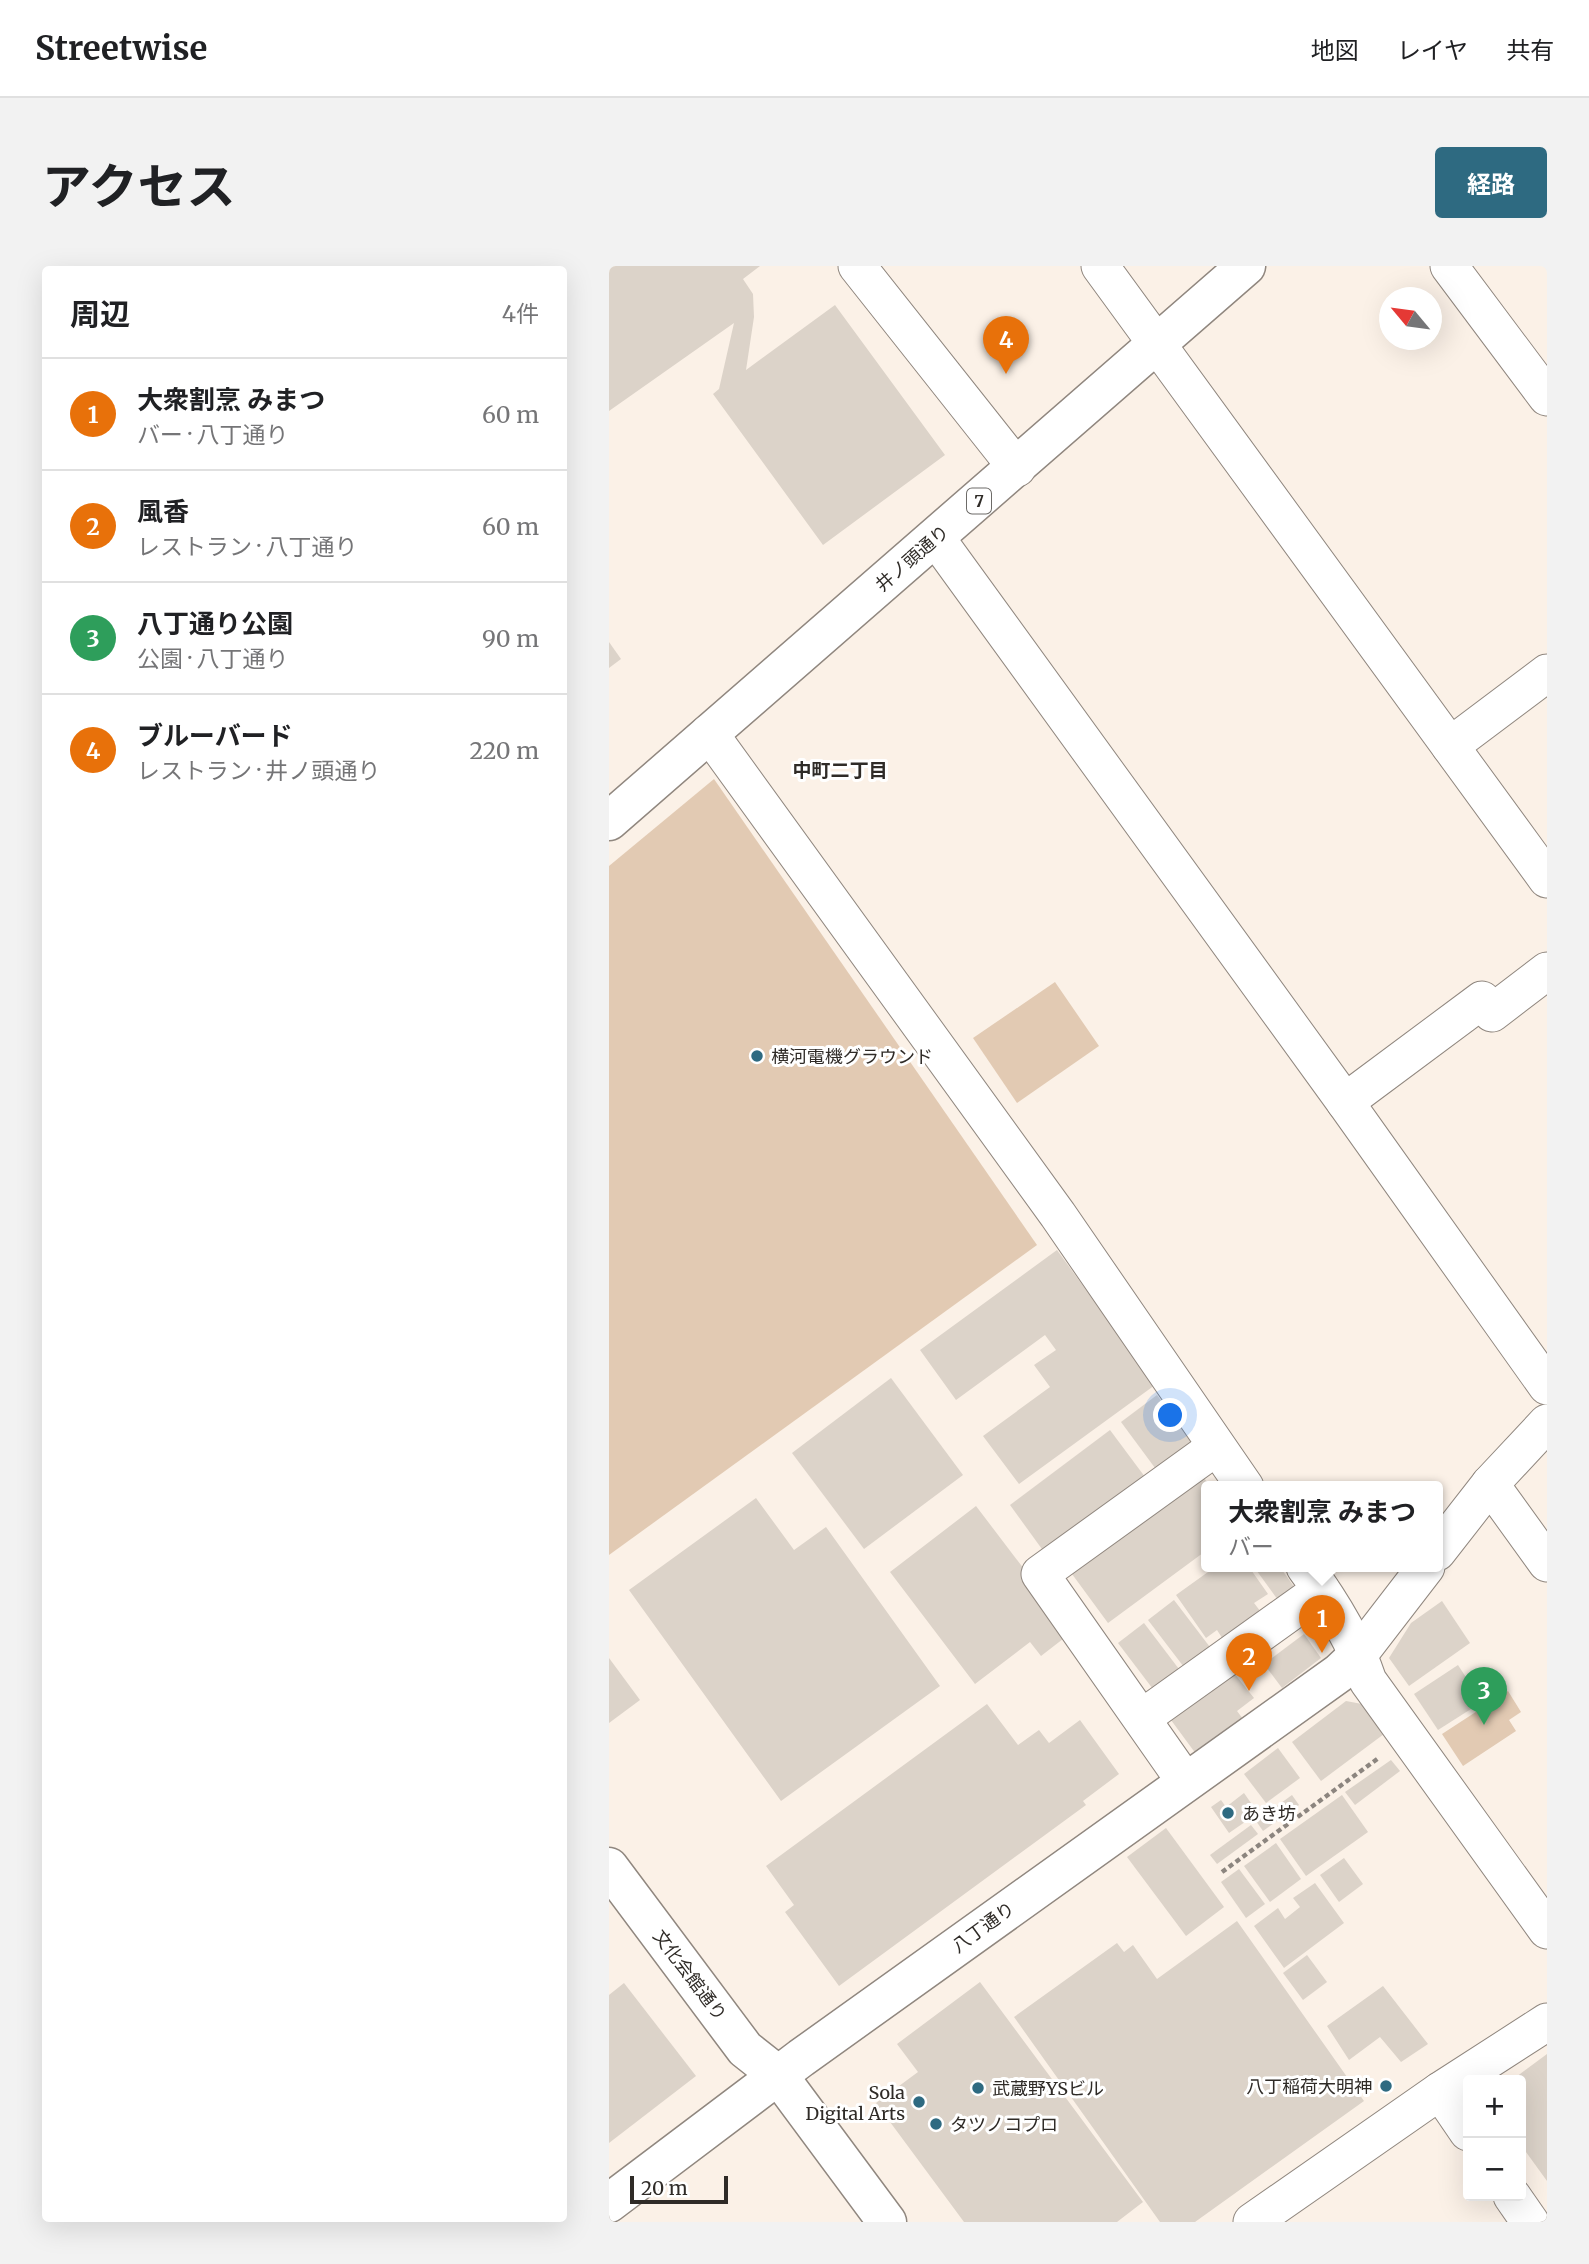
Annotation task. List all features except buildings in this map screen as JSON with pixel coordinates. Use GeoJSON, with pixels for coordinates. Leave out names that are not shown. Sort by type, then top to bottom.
{"type":"FeatureCollection","features":[{"type":"Feature","properties":{"kind":"street"},"geometry":{"type":"LineString","coordinates":[[857,266],[1017,468]]}},
{"type":"Feature","properties":{"kind":"street"},"geometry":{"type":"LineString","coordinates":[[1100,266],[1547,879]]}},
{"type":"Feature","properties":{"kind":"street"},"geometry":{"type":"LineString","coordinates":[[1449,266],[1547,397]]}},
{"type":"Feature","properties":{"kind":"street","name":"井ノ頭通り"},"geometry":{"type":"LineString","coordinates":[[609,821],[1017,468],[1158,344],[1237,269]]}},
{"type":"Feature","properties":{"kind":"street"},"geometry":{"type":"LineString","coordinates":[[936,538],[1345,1102],[1547,1386]]}},
{"type":"Feature","properties":{"kind":"street"},"geometry":{"type":"LineString","coordinates":[[1450,747],[1547,673]]}},
{"type":"Feature","properties":{"kind":"street"},"geometry":{"type":"LineString","coordinates":[[709,733],[1050,1203],[1241,1481]]}},
{"type":"Feature","properties":{"kind":"street"},"geometry":{"type":"LineString","coordinates":[[1345,1102],[1482,1000],[1492,1013],[1547,971]]}},
{"type":"Feature","properties":{"kind":"street"},"geometry":{"type":"LineString","coordinates":[[1443,1544],[1490,1484],[1547,1423]]}},
{"type":"Feature","properties":{"kind":"street"},"geometry":{"type":"LineString","coordinates":[[1185,1782],[1040,1574],[1216,1447]]}},
{"type":"Feature","properties":{"kind":"street"},"geometry":{"type":"LineString","coordinates":[[1490,1484],[1547,1563]]}},
{"type":"Feature","properties":{"kind":"street"},"geometry":{"type":"LineString","coordinates":[[1359,1654],[1422,1572]]}},
{"type":"Feature","properties":{"kind":"street"},"geometry":{"type":"LineString","coordinates":[[1142,1718],[1313,1578],[1359,1654],[1368,1681],[1547,1930]]}},
{"type":"Feature","properties":{"kind":"street","name":"八丁通り"},"geometry":{"type":"LineString","coordinates":[[609,2203],[778,2075],[1339,1673],[1359,1654]]}},
{"type":"Feature","properties":{"kind":"street","name":"文化会館通り"},"geometry":{"type":"LineString","coordinates":[[609,1867],[745,2049],[778,2075],[887,2222]]}},
{"type":"Feature","properties":{"kind":"street"},"geometry":{"type":"LineString","coordinates":[[1274,2216],[1440,2091],[1547,2022]]}},
{"type":"Feature","properties":{"kind":"street"},"geometry":{"type":"LineString","coordinates":[[1440,2091],[1463,2125]]}},
{"type":"Feature","properties":{"kind":"street"},"geometry":{"type":"LineString","coordinates":[[1515,2201],[1530,2222]]}},
{"type":"Feature","properties":{"kind":"path"},"geometry":{"type":"LineString","coordinates":[[1222,1872],[1408,1737]]}},
{"type":"Feature","properties":{"kind":"shaded area","name":"横河電機グラウンド"},"geometry":{"type":"Polygon","coordinates":[[[714,779],[1037,1245],[609,1555],[609,866],[714,779]]]}},
{"type":"Feature","properties":{"kind":"shaded area"},"geometry":{"type":"Polygon","coordinates":[[[1055,982],[1099,1046],[1017,1103],[973,1038],[1055,982]]]}},
{"type":"Feature","properties":{"kind":"shaded area"},"geometry":{"type":"Polygon","coordinates":[[[1508,1691],[1521,1712],[1509,1720],[1516,1731],[1463,1766],[1442,1734],[1508,1691]]]}},
{"type":"Feature","properties":{"kind":"place","name":"ブルーバード"},"geometry":{"type":"Point","coordinates":[1006,374]}},
{"type":"Feature","properties":{"kind":"place","name":"横河電機グラウンド"},"geometry":{"type":"Point","coordinates":[757,1056]}},
{"type":"Feature","properties":{"kind":"place","name":"大衆割烹 みまつ"},"geometry":{"type":"Point","coordinates":[1322,1653]}},
{"type":"Feature","properties":{"kind":"place","name":"風香"},"geometry":{"type":"Point","coordinates":[1249,1691]}},
{"type":"Feature","properties":{"kind":"place","name":"八丁通り公園"},"geometry":{"type":"Point","coordinates":[1484,1725]}},
{"type":"Feature","properties":{"kind":"place","name":"あき坊"},"geometry":{"type":"Point","coordinates":[1228,1813]}},
{"type":"Feature","properties":{"kind":"place","name":"八丁稲荷大明神"},"geometry":{"type":"Point","coordinates":[1386,2086]}},
{"type":"Feature","properties":{"kind":"place","name":"武蔵野YSビル"},"geometry":{"type":"Point","coordinates":[978,2088]}},
{"type":"Feature","properties":{"kind":"place","name":"Sola Digital Arts"},"geometry":{"type":"Point","coordinates":[919,2102]}},
{"type":"Feature","properties":{"kind":"place","name":"タツノコプロ"},"geometry":{"type":"Point","coordinates":[936,2124]}},
{"type":"Feature","properties":{"kind":"district","name":"中町二丁目"},"geometry":{"type":"Point","coordinates":[840,770]}}]}
